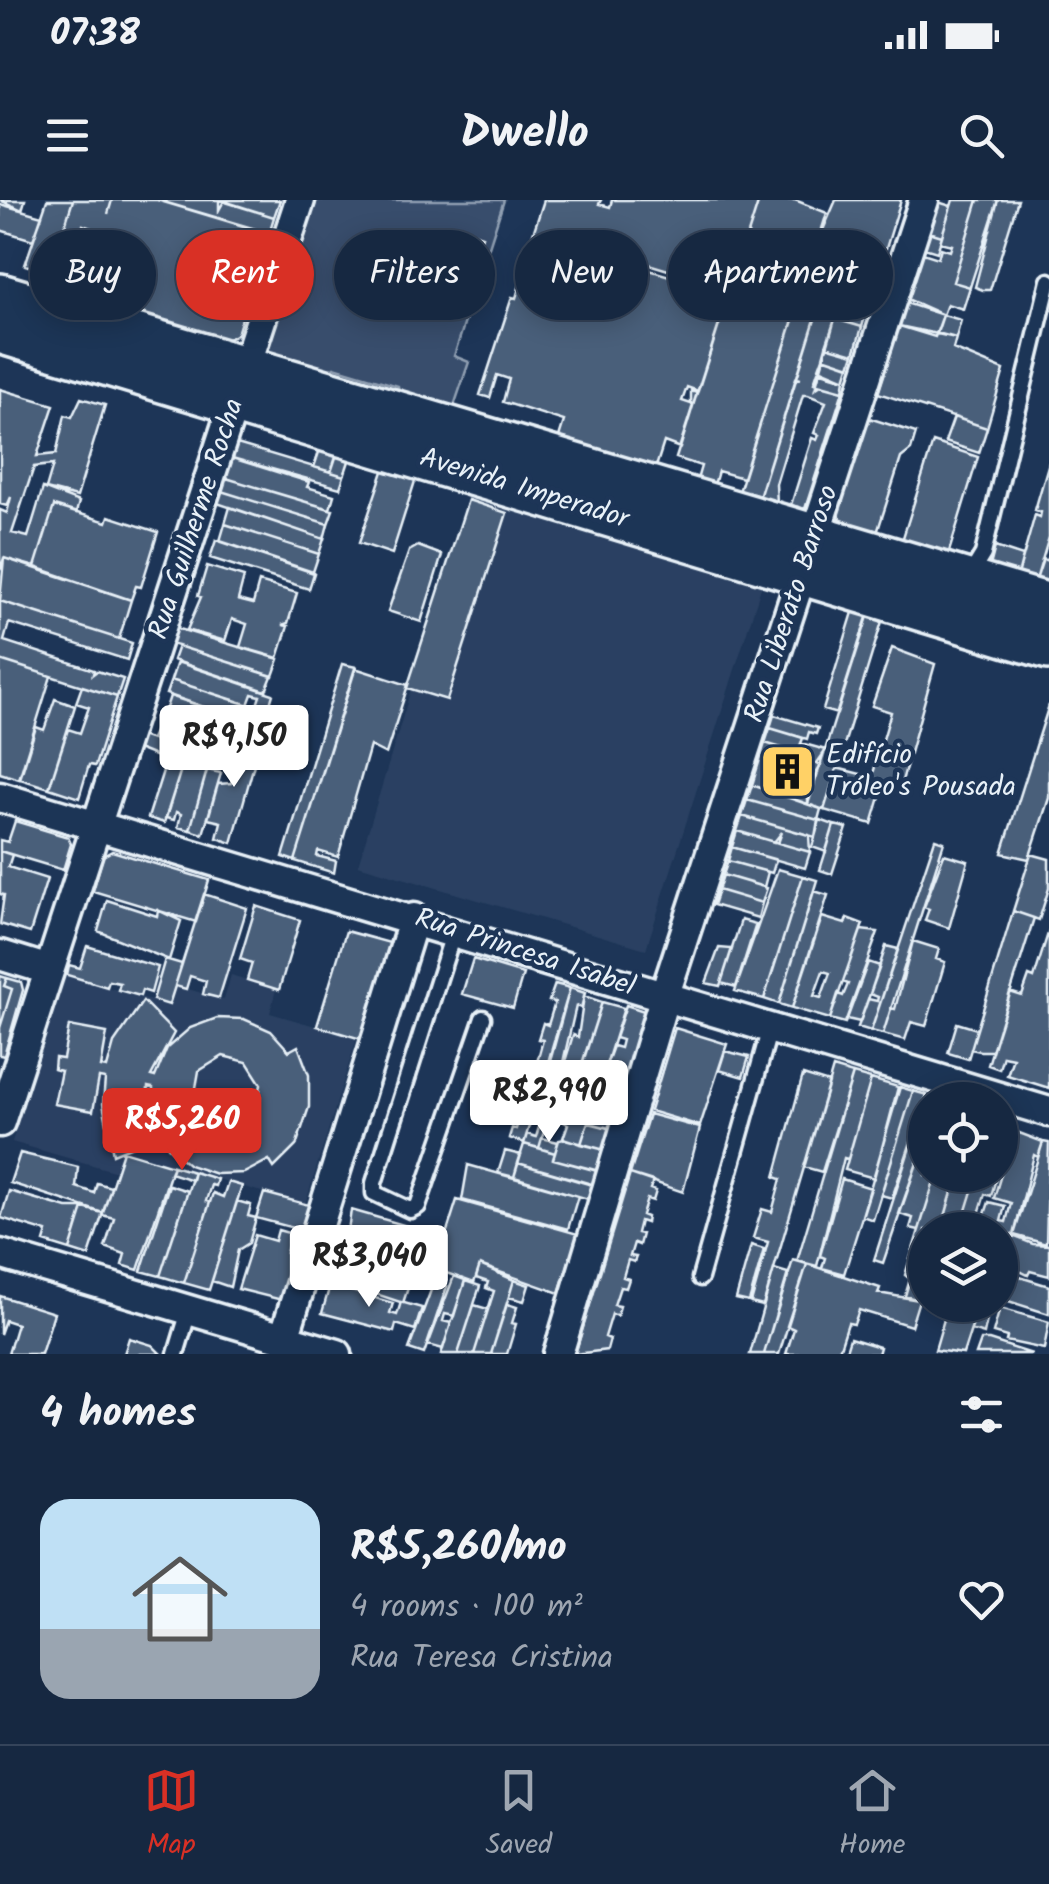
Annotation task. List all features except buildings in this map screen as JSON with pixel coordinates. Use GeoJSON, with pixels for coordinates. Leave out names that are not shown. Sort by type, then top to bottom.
{"type":"FeatureCollection","features":[{"type":"Feature","properties":{"kind":"main road","name":"Avenida Imperador"},"geometry":{"type":"LineString","coordinates":[[0,297],[241,386],[808,557],[1049,646]]}},
{"type":"Feature","properties":{"kind":"main road","name":"Avenida Imperador"},"geometry":{"type":"LineString","coordinates":[[0,330],[241,386]]}},
{"type":"Feature","properties":{"kind":"main road","name":"Avenida Imperador"},"geometry":{"type":"LineString","coordinates":[[808,557],[965,581],[1049,607]]}},
{"type":"Feature","properties":{"kind":"street","name":"Rua Guilherme Rocha"},"geometry":{"type":"LineString","coordinates":[[0,1122],[300,200]]}},
{"type":"Feature","properties":{"kind":"street","name":"Rua Liberato Barroso"},"geometry":{"type":"LineString","coordinates":[[558,1354],[664,997],[924,200]]}},
{"type":"Feature","properties":{"kind":"street","name":"Rua Princesa Isabel"},"geometry":{"type":"LineString","coordinates":[[0,797],[454,930],[1049,1112]]}},
{"type":"Feature","properties":{"kind":"street"},"geometry":{"type":"LineString","coordinates":[[284,1338],[414,918]]}},
{"type":"Feature","properties":{"kind":"street"},"geometry":{"type":"LineString","coordinates":[[0,955],[49,970]]}},
{"type":"Feature","properties":{"kind":"street"},"geometry":{"type":"LineString","coordinates":[[0,1254],[337,1354]]}},
{"type":"Feature","properties":{"kind":"lane"},"geometry":{"type":"LineString","coordinates":[[965,581],[976,572],[983,554],[1049,281]]}},
{"type":"Feature","properties":{"kind":"lane"},"geometry":{"type":"LineString","coordinates":[[454,930],[374,1182],[374,1192],[381,1200],[410,1210],[418,1206],[483,1018]]}},
{"type":"Feature","properties":{"kind":"lane"},"geometry":{"type":"LineString","coordinates":[[700,1278],[770,1028]]}},
{"type":"Feature","properties":{"kind":"lane"},"geometry":{"type":"LineString","coordinates":[[176,1354],[189,1310]]}},
{"type":"Feature","properties":{"kind":"shaded area"},"geometry":{"type":"Polygon","coordinates":[[[310,200],[504,200],[494,230],[334,230],[334,320],[466,320],[454,356],[469,362],[452,412],[402,404],[398,386],[334,367],[320,379],[263,352],[273,320],[314,320],[314,230],[301,230],[310,200]]]}},
{"type":"Feature","properties":{"kind":"shaded area"},"geometry":{"type":"Polygon","coordinates":[[[470,494],[764,578],[646,949],[358,865],[470,494]]]}},
{"type":"Feature","properties":{"kind":"shaded area"},"geometry":{"type":"Polygon","coordinates":[[[66,975],[168,1005],[175,985],[224,1000],[231,975],[276,989],[270,1013],[357,1038],[305,1205],[124,1151],[117,1172],[12,1142],[66,975]]]}},
{"type":"Feature","properties":{"kind":"place","name":"Edifício Tróleo's Pousada"},"geometry":{"type":"Point","coordinates":[787,771]}}]}
